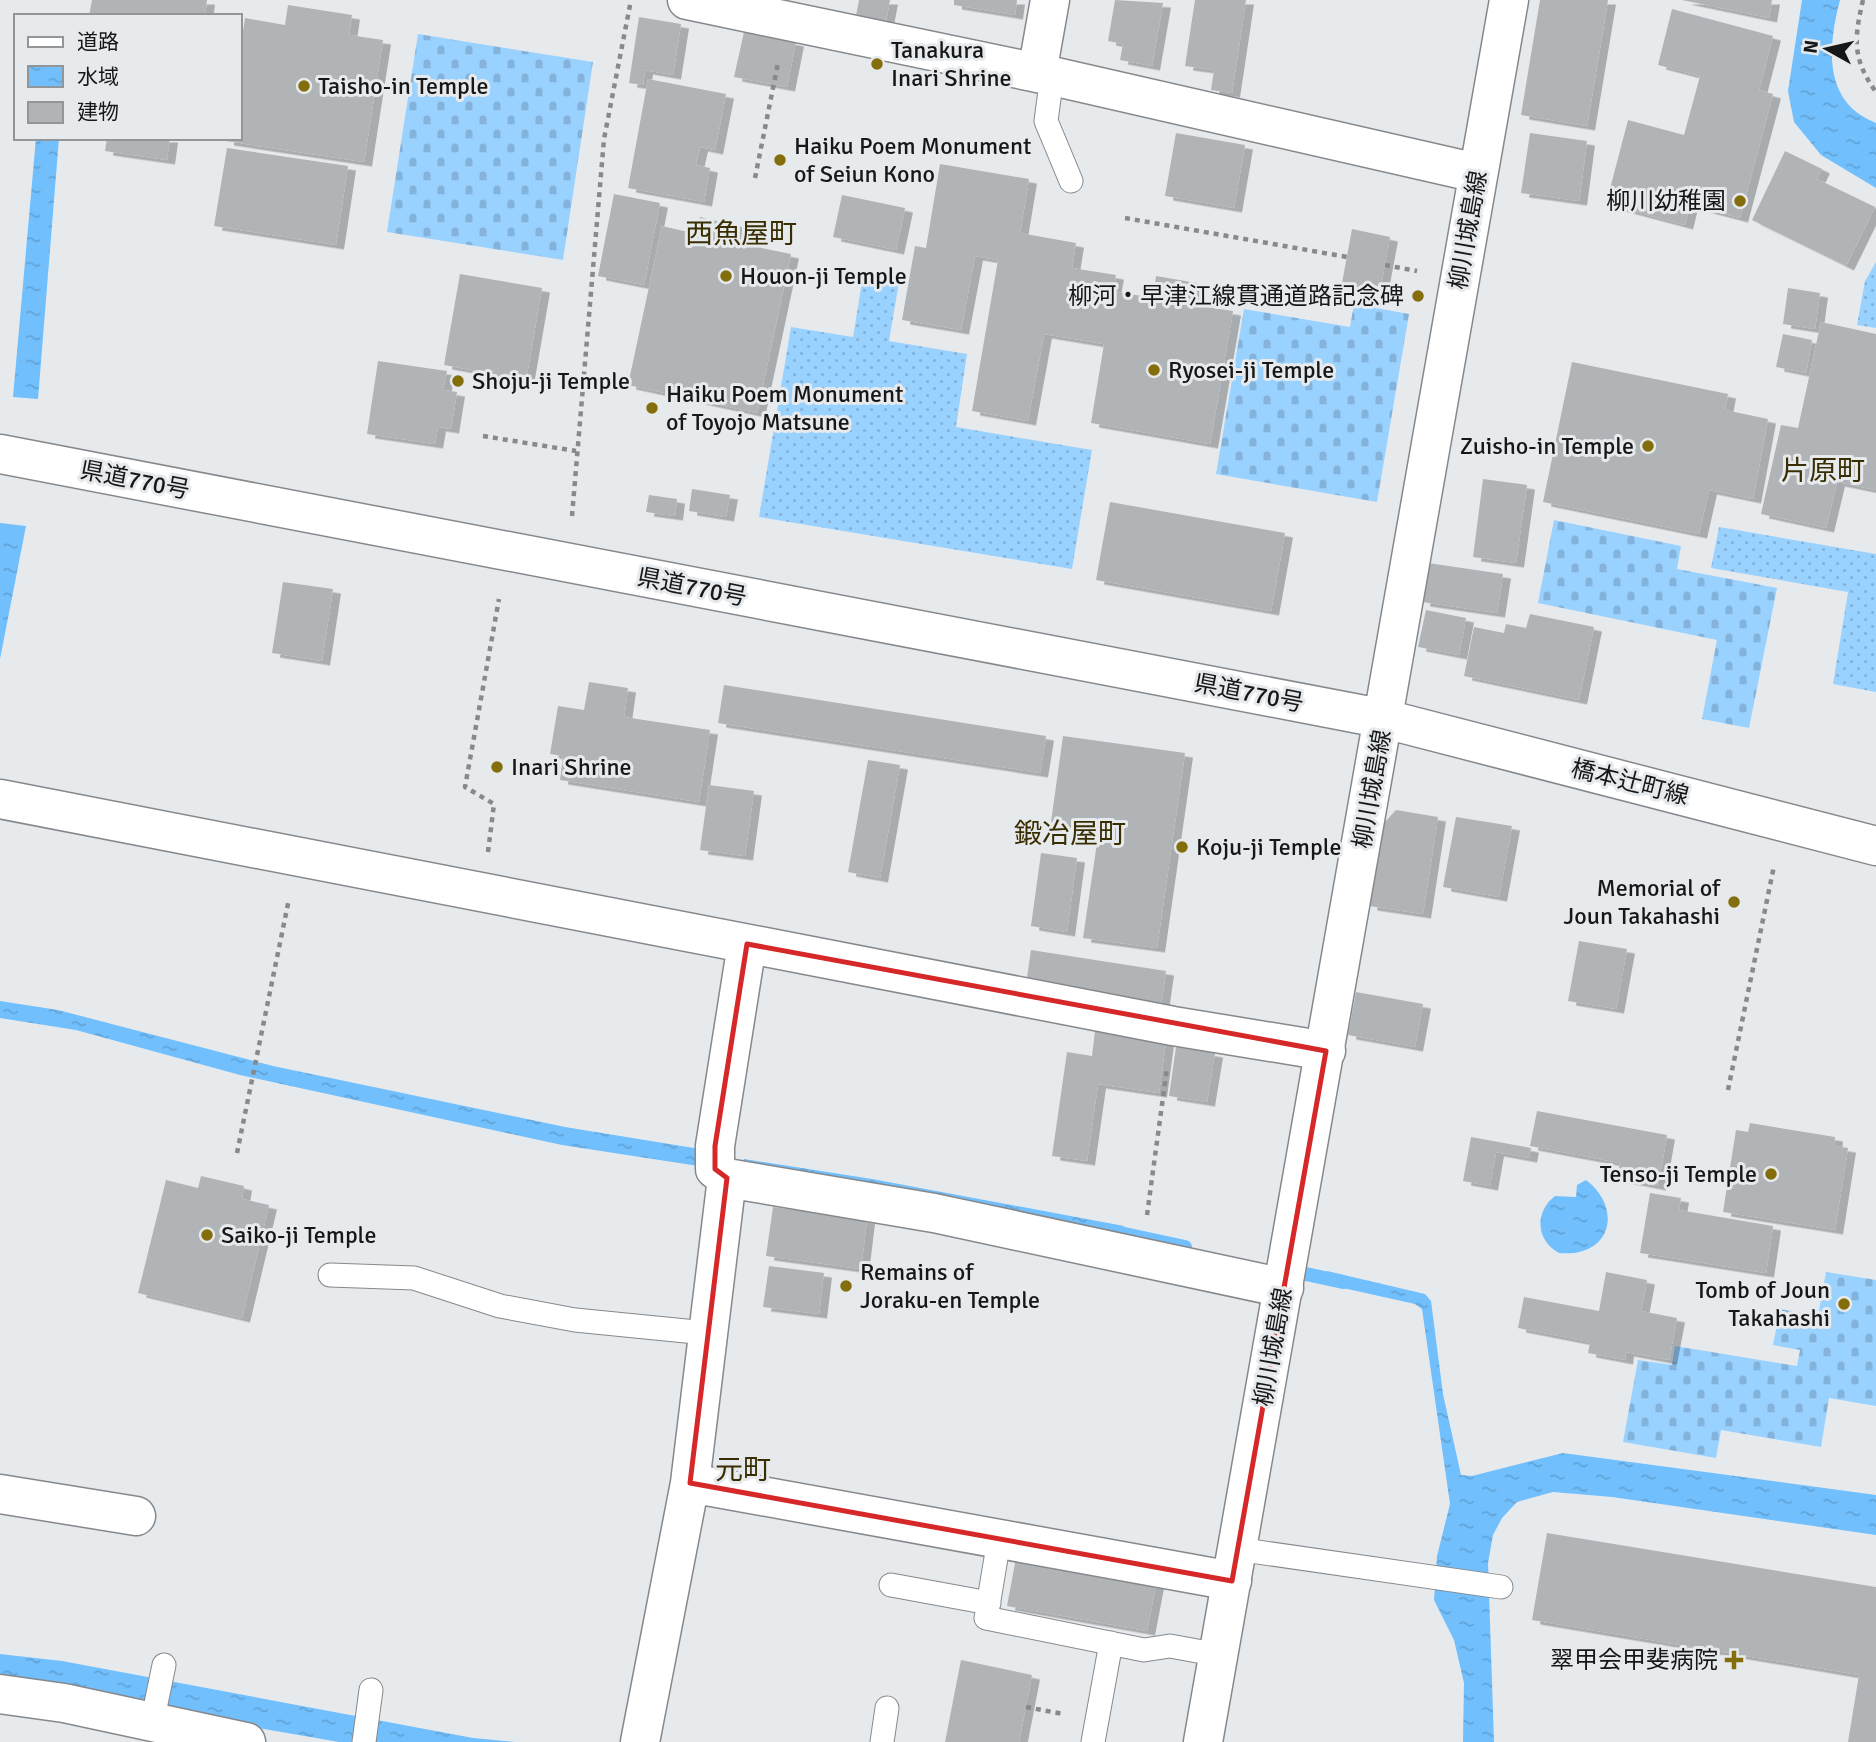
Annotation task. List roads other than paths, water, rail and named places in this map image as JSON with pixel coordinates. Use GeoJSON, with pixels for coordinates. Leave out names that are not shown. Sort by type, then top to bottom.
{"type":"FeatureCollection","features":[{"type":"Feature","properties":{"kind":"street"},"geometry":{"type":"LineString","coordinates":[[687,0],[1045,74],[1477,173]]}},
{"type":"Feature","properties":{"kind":"street"},"geometry":{"type":"LineString","coordinates":[[1045,74],[1050,0]]}},
{"type":"Feature","properties":{"kind":"street","name":"柳川城島線"},"geometry":{"type":"LineString","coordinates":[[1203,1742],[1385,719],[1477,173],[1509,0]]}},
{"type":"Feature","properties":{"kind":"street","name":"県道770号"},"geometry":{"type":"LineString","coordinates":[[0,454],[1385,719]]}},
{"type":"Feature","properties":{"kind":"street","name":"橋本辻町線"},"geometry":{"type":"LineString","coordinates":[[1385,719],[1876,846]]}},
{"type":"Feature","properties":{"kind":"street"},"geometry":{"type":"LineString","coordinates":[[0,799],[1173,1026],[1326,1051]]}},
{"type":"Feature","properties":{"kind":"street"},"geometry":{"type":"LineString","coordinates":[[640,1742],[690,1483],[706,1333],[719,1165],[747,944]]}},
{"type":"Feature","properties":{"kind":"street"},"geometry":{"type":"LineString","coordinates":[[719,1165],[959,1218],[1286,1272]]}},
{"type":"Feature","properties":{"kind":"street"},"geometry":{"type":"LineString","coordinates":[[690,1483],[999,1541],[1235,1565]]}},
{"type":"Feature","properties":{"kind":"street"},"geometry":{"type":"LineString","coordinates":[[0,1494],[136,1516]]}},
{"type":"Feature","properties":{"kind":"street"},"geometry":{"type":"LineString","coordinates":[[0,1694],[153,1717],[246,1742]]}},
{"type":"Feature","properties":{"kind":"lane"},"geometry":{"type":"LineString","coordinates":[[1045,74],[1046,121],[1071,181]]}},
{"type":"Feature","properties":{"kind":"lane"},"geometry":{"type":"LineString","coordinates":[[330,1275],[414,1278],[500,1306],[575,1320],[706,1333]]}},
{"type":"Feature","properties":{"kind":"lane"},"geometry":{"type":"LineString","coordinates":[[999,1541],[986,1618],[1144,1650],[1170,1646],[1219,1656]]}},
{"type":"Feature","properties":{"kind":"lane"},"geometry":{"type":"LineString","coordinates":[[1235,1565],[1433,1577],[1501,1587]]}},
{"type":"Feature","properties":{"kind":"lane"},"geometry":{"type":"LineString","coordinates":[[891,1585],[989,1603]]}},
{"type":"Feature","properties":{"kind":"lane"},"geometry":{"type":"LineString","coordinates":[[1093,1742],[1111,1643]]}},
{"type":"Feature","properties":{"kind":"lane"},"geometry":{"type":"LineString","coordinates":[[153,1717],[164,1665]]}},
{"type":"Feature","properties":{"kind":"lane"},"geometry":{"type":"LineString","coordinates":[[364,1742],[371,1690]]}},
{"type":"Feature","properties":{"kind":"lane"},"geometry":{"type":"LineString","coordinates":[[882,1742],[887,1708]]}},
{"type":"Feature","properties":{"kind":"water"},"geometry":{"type":"Polygon","coordinates":[[[1802,0],[1840,0],[1833,36],[1833,71],[1846,101],[1858,114],[1876,123],[1876,188],[1821,155],[1794,122],[1788,91],[1802,0]]]}},
{"type":"Feature","properties":{"kind":"water"},"geometry":{"type":"Polygon","coordinates":[[[36,140],[59,140],[38,399],[13,397],[36,140]]]}},
{"type":"Feature","properties":{"kind":"water"},"geometry":{"type":"Polygon","coordinates":[[[0,523],[26,526],[0,659],[0,523]]]}},
{"type":"Feature","properties":{"kind":"water"},"geometry":{"type":"Polygon","coordinates":[[[0,1001],[58,1010],[273,1066],[565,1127],[700,1149],[705,1167],[562,1145],[240,1075],[76,1030],[0,1018],[0,1001]]]}},
{"type":"Feature","properties":{"kind":"water"},"geometry":{"type":"Polygon","coordinates":[[[744,1159],[872,1179],[1124,1226],[1122,1238],[742,1171],[744,1159]]]}},
{"type":"Feature","properties":{"kind":"water"},"geometry":{"type":"Polygon","coordinates":[[[1586,1180],[1598,1191],[1605,1204],[1608,1217],[1606,1229],[1601,1239],[1591,1248],[1559,1253],[1551,1248],[1542,1234],[1541,1218],[1548,1203],[1555,1196],[1576,1197],[1577,1185],[1586,1180]]]}},
{"type":"Feature","properties":{"kind":"water"},"geometry":{"type":"Polygon","coordinates":[[[1327,1271],[1425,1294],[1431,1301],[1443,1394],[1461,1475],[1472,1476],[1563,1453],[1876,1495],[1876,1535],[1612,1497],[1553,1492],[1517,1502],[1502,1518],[1493,1535],[1488,1563],[1494,1742],[1463,1742],[1464,1683],[1454,1640],[1434,1600],[1437,1556],[1450,1504],[1422,1309],[1415,1304],[1325,1284],[1327,1271]]]}},
{"type":"Feature","properties":{"kind":"water"},"geometry":{"type":"Polygon","coordinates":[[[0,1654],[62,1661],[473,1738],[515,1742],[339,1742],[0,1683],[0,1654]]]}},
{"type":"Feature","properties":{"kind":"waterway"},"geometry":{"type":"LineString","coordinates":[[1106,1230],[1185,1247]]}},
{"type":"Feature","properties":{"kind":"waterway"},"geometry":{"type":"LineString","coordinates":[[1287,1270],[1343,1282]]}},
{"type":"Feature","properties":{"kind":"place","name":"Tanakura Inari Shrine"},"geometry":{"type":"Point","coordinates":[877,64]}},
{"type":"Feature","properties":{"kind":"place","name":"Taisho-in Temple"},"geometry":{"type":"Point","coordinates":[304,86]}},
{"type":"Feature","properties":{"kind":"place","name":"Haiku Poem Monument of Seiun Kono"},"geometry":{"type":"Point","coordinates":[780,160]}},
{"type":"Feature","properties":{"kind":"place","name":"柳川幼稚園"},"geometry":{"type":"Point","coordinates":[1740,201]}},
{"type":"Feature","properties":{"kind":"place","name":"Houon-ji Temple"},"geometry":{"type":"Point","coordinates":[726,276]}},
{"type":"Feature","properties":{"kind":"place","name":"柳河・早津江線貫通道路記念碑"},"geometry":{"type":"Point","coordinates":[1418,296]}},
{"type":"Feature","properties":{"kind":"place","name":"Ryosei-ji Temple"},"geometry":{"type":"Point","coordinates":[1154,370]}},
{"type":"Feature","properties":{"kind":"place","name":"Shoju-ji Temple"},"geometry":{"type":"Point","coordinates":[458,381]}},
{"type":"Feature","properties":{"kind":"place","name":"Haiku Poem Monument of Toyojo Matsune"},"geometry":{"type":"Point","coordinates":[652,408]}},
{"type":"Feature","properties":{"kind":"place","name":"Zuisho-in Temple"},"geometry":{"type":"Point","coordinates":[1648,446]}},
{"type":"Feature","properties":{"kind":"place","name":"Inari Shrine"},"geometry":{"type":"Point","coordinates":[497,767]}},
{"type":"Feature","properties":{"kind":"place","name":"Koju-ji Temple"},"geometry":{"type":"Point","coordinates":[1182,847]}},
{"type":"Feature","properties":{"kind":"place","name":"Memorial of Joun Takahashi"},"geometry":{"type":"Point","coordinates":[1734,902]}},
{"type":"Feature","properties":{"kind":"place","name":"Tenso-ji Temple"},"geometry":{"type":"Point","coordinates":[1771,1174]}},
{"type":"Feature","properties":{"kind":"place","name":"Saiko-ji Temple"},"geometry":{"type":"Point","coordinates":[207,1235]}},
{"type":"Feature","properties":{"kind":"place","name":"Remains of Joraku-en Temple"},"geometry":{"type":"Point","coordinates":[846,1286]}},
{"type":"Feature","properties":{"kind":"place","name":"Tomb of Joun Takahashi"},"geometry":{"type":"Point","coordinates":[1844,1304]}},
{"type":"Feature","properties":{"kind":"place","name":"翠甲会甲斐病院"},"geometry":{"type":"Point","coordinates":[1734,1660]}},
{"type":"Feature","properties":{"kind":"district","name":"西魚屋町"},"geometry":{"type":"Point","coordinates":[741,233]}},
{"type":"Feature","properties":{"kind":"district","name":"片原町"},"geometry":{"type":"Point","coordinates":[1823,470]}},
{"type":"Feature","properties":{"kind":"district","name":"鍛冶屋町"},"geometry":{"type":"Point","coordinates":[1070,833]}},
{"type":"Feature","properties":{"kind":"district","name":"元町"},"geometry":{"type":"Point","coordinates":[743,1469]}}]}
